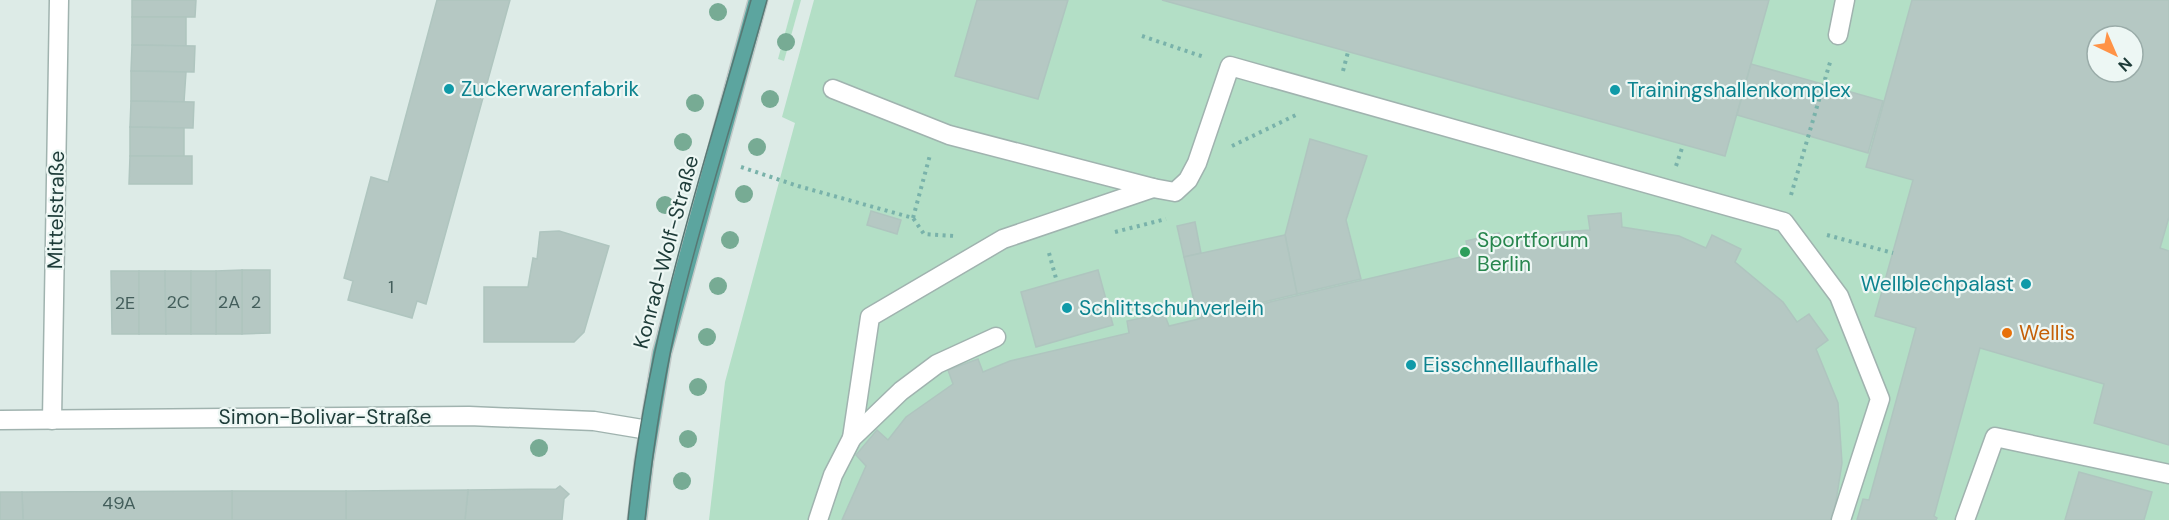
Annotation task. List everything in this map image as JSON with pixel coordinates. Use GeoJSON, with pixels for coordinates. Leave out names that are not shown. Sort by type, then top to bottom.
{"type":"FeatureCollection","features":[{"type":"Feature","properties":{"kind":"main road","name":"Konrad-Wolf-Straße"},"geometry":{"type":"LineString","coordinates":[[637,520],[648,430],[662,352],[758,0]]}},
{"type":"Feature","properties":{"kind":"street","name":"Mittelstraße"},"geometry":{"type":"LineString","coordinates":[[52,420],[59,0]]}},
{"type":"Feature","properties":{"kind":"street"},"geometry":{"type":"LineString","coordinates":[[1838,35],[1845,0]]}},
{"type":"Feature","properties":{"kind":"street"},"geometry":{"type":"LineString","coordinates":[[833,89],[949,135],[1174,192],[1188,180],[1197,163],[1230,66],[1784,222],[1839,296],[1880,399],[1841,520]]}},
{"type":"Feature","properties":{"kind":"street"},"geometry":{"type":"LineString","coordinates":[[818,520],[833,475],[852,438],[870,317],[1003,238],[1153,188]]}},
{"type":"Feature","properties":{"kind":"street"},"geometry":{"type":"LineString","coordinates":[[852,438],[901,391],[937,364],[996,337]]}},
{"type":"Feature","properties":{"kind":"street","name":"Simon-Bolivar-Straße"},"geometry":{"type":"LineString","coordinates":[[0,420],[470,416],[594,421],[648,430]]}},
{"type":"Feature","properties":{"kind":"street"},"geometry":{"type":"LineString","coordinates":[[1965,520],[1995,437],[2169,474]]}},
{"type":"Feature","properties":{"kind":"path"},"geometry":{"type":"LineString","coordinates":[[1838,35],[1784,222],[1893,253]]}},
{"type":"Feature","properties":{"kind":"path"},"geometry":{"type":"LineString","coordinates":[[1142,36],[1230,66]]}},
{"type":"Feature","properties":{"kind":"path"},"geometry":{"type":"LineString","coordinates":[[1197,163],[1336,96]]}},
{"type":"Feature","properties":{"kind":"path"},"geometry":{"type":"LineString","coordinates":[[913,218],[937,129]]}},
{"type":"Feature","properties":{"kind":"path"},"geometry":{"type":"LineString","coordinates":[[715,158],[798,186],[913,218],[924,234],[958,236]]}},
{"type":"Feature","properties":{"kind":"path"},"geometry":{"type":"LineString","coordinates":[[1104,235],[1171,218]]}},
{"type":"Feature","properties":{"kind":"path"},"geometry":{"type":"LineString","coordinates":[[1048,249],[1057,282]]}},
{"type":"Feature","properties":{"kind":"green space"},"geometry":{"type":"Polygon","coordinates":[[[794,0],[801,0],[784,61],[778,59],[794,0]]]}},
{"type":"Feature","properties":{"kind":"green space","name":"Sportforum Berlin"},"geometry":{"type":"Polygon","coordinates":[[[814,0],[2169,0],[2169,520],[709,520],[725,382],[795,123],[782,117],[814,0]]]}},
{"type":"Feature","properties":{"kind":"building"},"geometry":{"type":"Polygon","coordinates":[[[132,0],[196,0],[195,17],[132,17],[132,0]]]}},
{"type":"Feature","properties":{"kind":"building","name":"Zuckerwarenfabrik"},"geometry":{"type":"Polygon","coordinates":[[[437,0],[510,0],[426,304],[417,301],[412,318],[348,300],[353,281],[344,278],[371,177],[388,182],[437,0]]]}},
{"type":"Feature","properties":{"kind":"building"},"geometry":{"type":"Polygon","coordinates":[[[977,0],[1068,0],[1038,99],[955,76],[977,0]]]}},
{"type":"Feature","properties":{"kind":"building","name":"Trainingshallenkomplex"},"geometry":{"type":"Polygon","coordinates":[[[1162,0],[1769,0],[1725,156],[1162,0]]]}},
{"type":"Feature","properties":{"kind":"building","name":"Wellblechpalast"},"geometry":{"type":"Polygon","coordinates":[[[1912,0],[2169,0],[2169,217],[2160,248],[2169,251],[2169,445],[2094,423],[2104,384],[1980,348],[1934,516],[1936,520],[1857,520],[1863,499],[1869,500],[1916,328],[1875,316],[1913,180],[1866,167],[1912,0]]]}},
{"type":"Feature","properties":{"kind":"building"},"geometry":{"type":"Polygon","coordinates":[[[132,17],[186,17],[186,46],[132,45],[132,17]]]}},
{"type":"Feature","properties":{"kind":"building"},"geometry":{"type":"Polygon","coordinates":[[[132,45],[195,46],[194,72],[131,71],[132,45]]]}},
{"type":"Feature","properties":{"kind":"building"},"geometry":{"type":"Polygon","coordinates":[[[1751,64],[1883,101],[1868,153],[1737,115],[1751,64]]]}},
{"type":"Feature","properties":{"kind":"building"},"geometry":{"type":"Polygon","coordinates":[[[131,71],[186,72],[184,102],[131,101],[131,71]]]}},
{"type":"Feature","properties":{"kind":"building"},"geometry":{"type":"Polygon","coordinates":[[[131,101],[194,102],[193,128],[130,127],[131,101]]]}},
{"type":"Feature","properties":{"kind":"building"},"geometry":{"type":"Polygon","coordinates":[[[130,127],[184,128],[184,157],[130,156],[130,127]]]}},
{"type":"Feature","properties":{"kind":"building"},"geometry":{"type":"Polygon","coordinates":[[[1310,139],[1367,156],[1346,220],[1361,279],[1297,294],[1285,235],[1310,139]]]}},
{"type":"Feature","properties":{"kind":"building"},"geometry":{"type":"Polygon","coordinates":[[[130,156],[192,156],[192,184],[129,184],[130,156]]]}},
{"type":"Feature","properties":{"kind":"building"},"geometry":{"type":"Polygon","coordinates":[[[871,211],[901,220],[897,234],[867,225],[871,211]]]}},
{"type":"Feature","properties":{"kind":"building","name":"Eisschnelllaufhalle"},"geometry":{"type":"Polygon","coordinates":[[[1621,213],[1622,227],[1679,236],[1706,248],[1712,235],[1741,249],[1735,262],[1783,302],[1797,322],[1809,314],[1828,340],[1816,349],[1838,403],[1842,463],[1833,520],[842,520],[866,466],[856,455],[877,430],[888,440],[906,417],[953,384],[948,370],[978,359],[983,372],[1010,361],[1129,333],[1127,321],[1164,313],[1169,326],[1469,255],[1466,241],[1499,233],[1502,247],[1561,232],[1590,230],[1588,216],[1621,213]]]}},
{"type":"Feature","properties":{"kind":"building"},"geometry":{"type":"Polygon","coordinates":[[[1195,222],[1201,253],[1184,257],[1177,226],[1195,222]]]}},
{"type":"Feature","properties":{"kind":"building"},"geometry":{"type":"Polygon","coordinates":[[[559,231],[609,246],[584,332],[574,342],[484,342],[484,287],[528,287],[533,258],[537,259],[540,232],[559,231]]]}},
{"type":"Feature","properties":{"kind":"building"},"geometry":{"type":"Polygon","coordinates":[[[1285,235],[1297,294],[1198,318],[1184,257],[1285,235]]]}},
{"type":"Feature","properties":{"kind":"building"},"geometry":{"type":"Polygon","coordinates":[[[242,270],[270,270],[270,333],[242,334],[242,270]]]}},
{"type":"Feature","properties":{"kind":"building"},"geometry":{"type":"Polygon","coordinates":[[[242,270],[242,334],[216,334],[216,271],[242,270]]]}},
{"type":"Feature","properties":{"kind":"building","name":"Schlittschuhverleih"},"geometry":{"type":"Polygon","coordinates":[[[1098,270],[1113,325],[1036,347],[1021,292],[1098,270]]]}},
{"type":"Feature","properties":{"kind":"building"},"geometry":{"type":"Polygon","coordinates":[[[111,271],[139,271],[139,334],[112,334],[111,271]]]}},
{"type":"Feature","properties":{"kind":"building"},"geometry":{"type":"Polygon","coordinates":[[[139,271],[165,271],[166,334],[139,334],[139,271]]]}},
{"type":"Feature","properties":{"kind":"building"},"geometry":{"type":"Polygon","coordinates":[[[165,271],[191,271],[191,334],[166,334],[165,271]]]}},
{"type":"Feature","properties":{"kind":"building"},"geometry":{"type":"Polygon","coordinates":[[[191,271],[216,271],[216,334],[191,334],[191,271]]]}},
{"type":"Feature","properties":{"kind":"building"},"geometry":{"type":"Polygon","coordinates":[[[2079,472],[2152,492],[2144,520],[2065,520],[2079,472]]]}},
{"type":"Feature","properties":{"kind":"building"},"geometry":{"type":"Polygon","coordinates":[[[560,486],[569,494],[564,499],[562,520],[465,520],[468,490],[556,489],[560,486]]]}},
{"type":"Feature","properties":{"kind":"building"},"geometry":{"type":"Polygon","coordinates":[[[468,490],[465,520],[346,520],[346,491],[468,490]]]}},
{"type":"Feature","properties":{"kind":"building"},"geometry":{"type":"Polygon","coordinates":[[[232,491],[346,491],[346,520],[232,520],[232,491]]]}},
{"type":"Feature","properties":{"kind":"building"},"geometry":{"type":"Polygon","coordinates":[[[232,491],[232,520],[23,520],[22,492],[232,491]]]}},
{"type":"Feature","properties":{"kind":"building"},"geometry":{"type":"Polygon","coordinates":[[[0,492],[22,492],[23,520],[0,520],[0,492]]]}},
{"type":"Feature","properties":{"kind":"tram line"},"geometry":{"type":"LineString","coordinates":[[628,520],[636,454],[661,322],[695,193],[751,0]]}},
{"type":"Feature","properties":{"kind":"tram line"},"geometry":{"type":"LineString","coordinates":[[645,520],[660,411],[681,304],[767,0]]}},
{"type":"Feature","properties":{"kind":"place","name":"Zuckerwarenfabrik"},"geometry":{"type":"Point","coordinates":[449,89]}},
{"type":"Feature","properties":{"kind":"place","name":"Trainingshallenkomplex"},"geometry":{"type":"Point","coordinates":[1615,90]}},
{"type":"Feature","properties":{"kind":"place","name":"Sportforum Berlin"},"geometry":{"type":"Point","coordinates":[1465,252]}},
{"type":"Feature","properties":{"kind":"place","name":"Wellblechpalast"},"geometry":{"type":"Point","coordinates":[2026,284]}},
{"type":"Feature","properties":{"kind":"place","name":"Schlittschuhverleih"},"geometry":{"type":"Point","coordinates":[1067,308]}},
{"type":"Feature","properties":{"kind":"place","name":"Wellis"},"geometry":{"type":"Point","coordinates":[2007,333]}},
{"type":"Feature","properties":{"kind":"place","name":"Eisschnelllaufhalle"},"geometry":{"type":"Point","coordinates":[1411,365]}}]}
